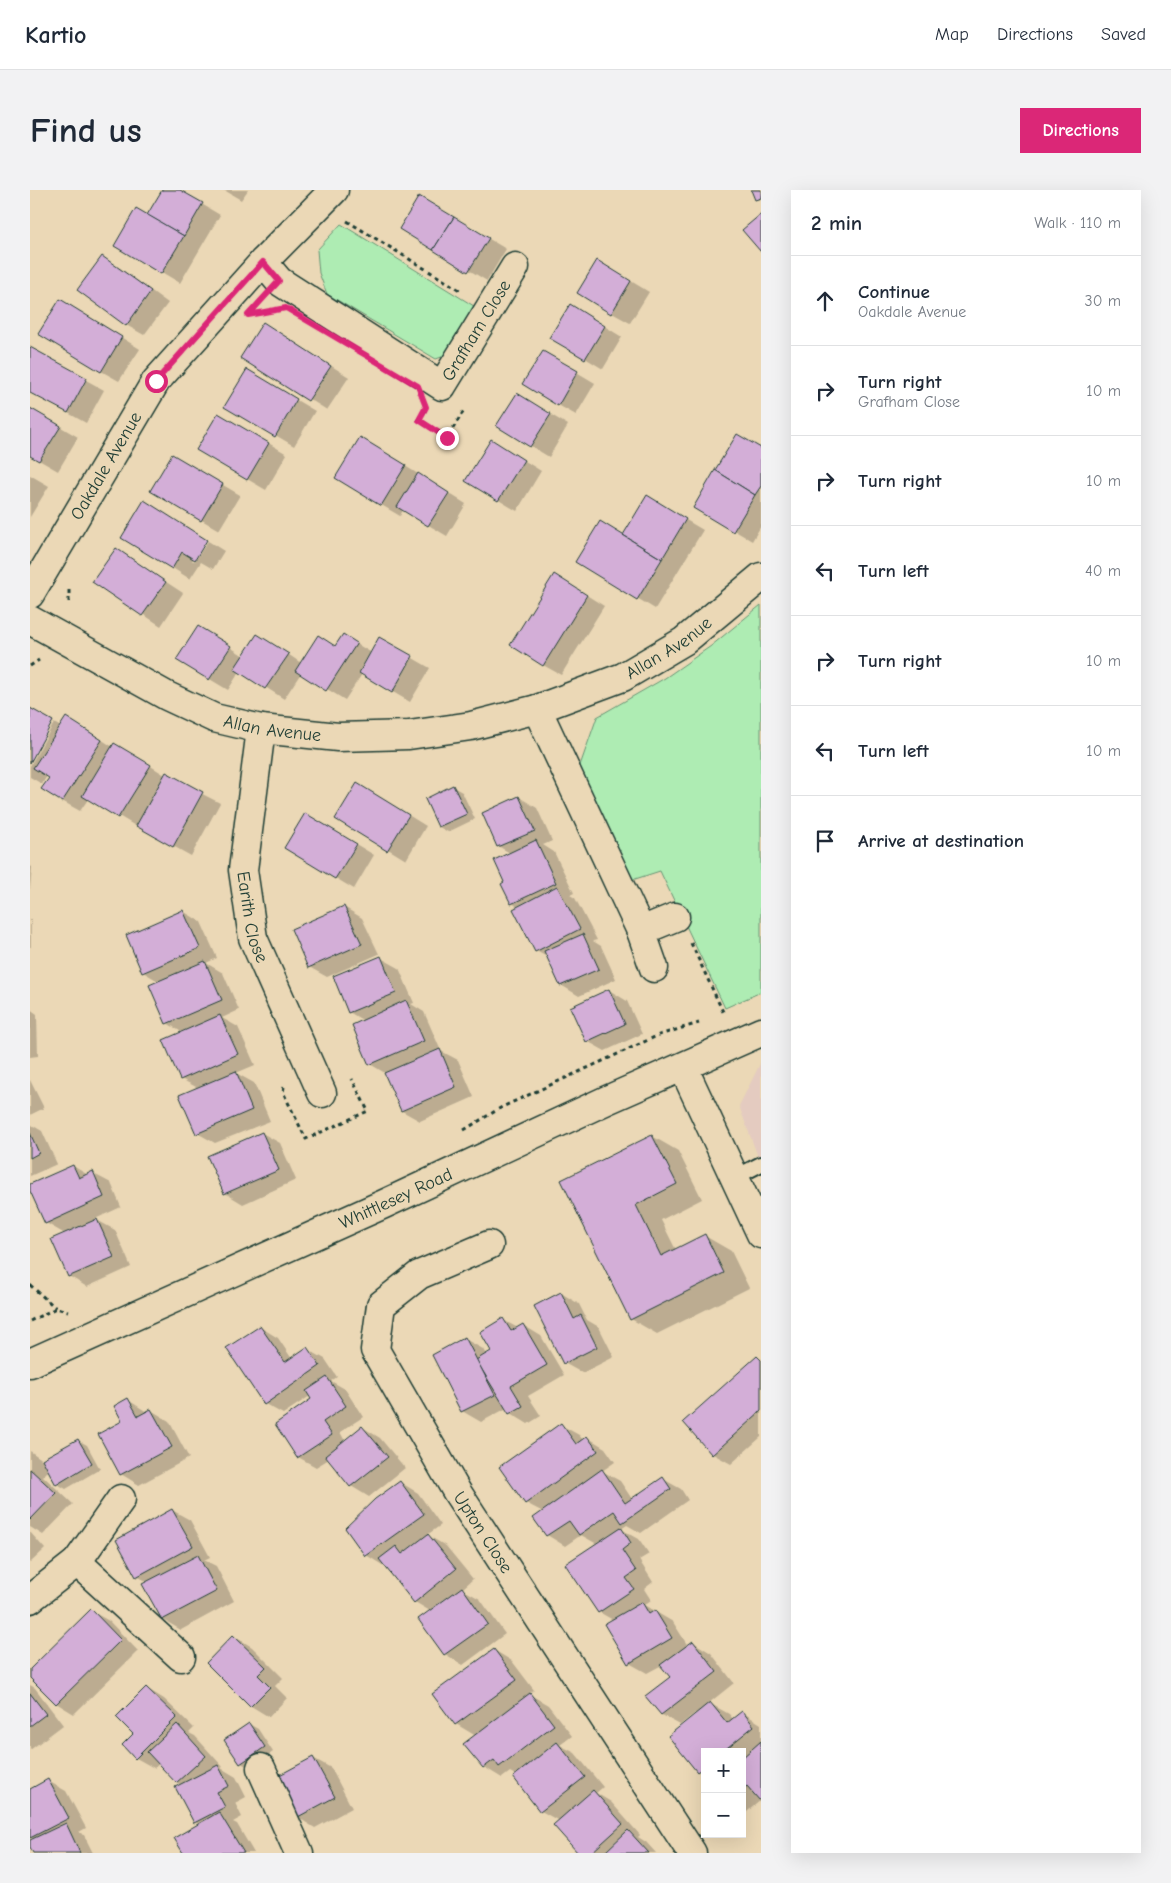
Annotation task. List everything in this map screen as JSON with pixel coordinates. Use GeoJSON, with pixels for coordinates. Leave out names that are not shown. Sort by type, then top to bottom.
{"type":"FeatureCollection","features":[{"type":"Feature","properties":{"kind":"street","name":"Oakdale Avenue"},"geometry":{"type":"LineString","coordinates":[[30,594],[156,381],[263,262],[334,190]]}},
{"type":"Feature","properties":{"kind":"street","name":"Grafham Close"},"geometry":{"type":"LineString","coordinates":[[263,262],[279,281],[442,386],[515,267]]}},
{"type":"Feature","properties":{"kind":"street","name":"Allan Avenue"},"geometry":{"type":"LineString","coordinates":[[30,620],[167,696],[214,718],[261,729],[338,737],[409,735],[471,726],[537,709],[623,677],[684,641],[761,577]]}},
{"type":"Feature","properties":{"kind":"street"},"geometry":{"type":"LineString","coordinates":[[537,709],[641,931],[654,968]]}},
{"type":"Feature","properties":{"kind":"street","name":"Earith Close"},"geometry":{"type":"LineString","coordinates":[[261,729],[243,870],[253,938],[321,1092]]}},
{"type":"Feature","properties":{"kind":"street"},"geometry":{"type":"LineString","coordinates":[[641,931],[675,917]]}},
{"type":"Feature","properties":{"kind":"street","name":"Whittlesey Road"},"geometry":{"type":"LineString","coordinates":[[32,1355],[384,1204],[607,1100],[761,1032]]}},
{"type":"Feature","properties":{"kind":"street"},"geometry":{"type":"LineString","coordinates":[[683,1067],[761,1234]]}},
{"type":"Feature","properties":{"kind":"street","name":"Upton Close"},"geometry":{"type":"LineString","coordinates":[[489,1245],[419,1275],[381,1305],[375,1350],[457,1492],[692,1853]]}},
{"type":"Feature","properties":{"kind":"street"},"geometry":{"type":"LineString","coordinates":[[30,1599],[77,1562],[121,1499]]}},
{"type":"Feature","properties":{"kind":"street"},"geometry":{"type":"LineString","coordinates":[[77,1562],[181,1657]]}},
{"type":"Feature","properties":{"kind":"street"},"geometry":{"type":"LineString","coordinates":[[261,1768],[299,1853]]}},
{"type":"Feature","properties":{"kind":"lane"},"geometry":{"type":"LineString","coordinates":[[734,1178],[761,1164]]}},
{"type":"Feature","properties":{"kind":"path"},"geometry":{"type":"LineString","coordinates":[[340,217],[469,296]]}},
{"type":"Feature","properties":{"kind":"path"},"geometry":{"type":"LineString","coordinates":[[426,407],[419,420],[447,438],[468,404]]}},
{"type":"Feature","properties":{"kind":"path"},"geometry":{"type":"LineString","coordinates":[[68,582],[70,605],[75,612]]}},
{"type":"Feature","properties":{"kind":"path"},"geometry":{"type":"LineString","coordinates":[[30,666],[38,662],[70,605]]}},
{"type":"Feature","properties":{"kind":"path"},"geometry":{"type":"LineString","coordinates":[[675,917],[691,944],[725,1015]]}},
{"type":"Feature","properties":{"kind":"path"},"geometry":{"type":"LineString","coordinates":[[30,1285],[56,1308]]}},
{"type":"Feature","properties":{"kind":"shaded area"},"geometry":{"type":"Polygon","coordinates":[[[761,1062],[761,1165],[739,1106],[761,1062]]]}},
{"type":"Feature","properties":{"kind":"green space"},"geometry":{"type":"Polygon","coordinates":[[[341,224],[482,311],[456,352],[436,359],[327,294],[319,273],[317,250],[341,224]]]}},
{"type":"Feature","properties":{"kind":"green space"},"geometry":{"type":"Polygon","coordinates":[[[761,605],[761,992],[725,1008],[660,871],[626,882],[576,777],[597,717],[665,678],[711,646],[761,605]]]}},
{"type":"Feature","properties":{"kind":"building"},"geometry":{"type":"Polygon","coordinates":[[[162,190],[180,190],[203,203],[184,236],[147,215],[162,190]]]}},
{"type":"Feature","properties":{"kind":"building"},"geometry":{"type":"Polygon","coordinates":[[[751,190],[761,190],[761,198],[755,200],[751,190]]]}},
{"type":"Feature","properties":{"kind":"building"},"geometry":{"type":"Polygon","coordinates":[[[419,196],[454,217],[433,250],[399,229],[419,196]]]}},
{"type":"Feature","properties":{"kind":"building"},"geometry":{"type":"Polygon","coordinates":[[[136,208],[184,236],[161,274],[114,246],[136,208]]]}},
{"type":"Feature","properties":{"kind":"building"},"geometry":{"type":"Polygon","coordinates":[[[761,214],[761,252],[742,230],[761,214]]]}},
{"type":"Feature","properties":{"kind":"building"},"geometry":{"type":"Polygon","coordinates":[[[454,217],[489,238],[468,272],[433,250],[454,217]]]}},
{"type":"Feature","properties":{"kind":"building"},"geometry":{"type":"Polygon","coordinates":[[[102,256],[151,291],[126,326],[77,290],[102,256]]]}},
{"type":"Feature","properties":{"kind":"building"},"geometry":{"type":"Polygon","coordinates":[[[597,260],[631,281],[611,314],[577,293],[597,260]]]}},
{"type":"Feature","properties":{"kind":"building"},"geometry":{"type":"Polygon","coordinates":[[[60,299],[122,337],[101,372],[38,334],[60,299]]]}},
{"type":"Feature","properties":{"kind":"building"},"geometry":{"type":"Polygon","coordinates":[[[570,304],[605,326],[585,359],[549,338],[570,304]]]}},
{"type":"Feature","properties":{"kind":"building"},"geometry":{"type":"Polygon","coordinates":[[[263,322],[331,366],[308,401],[240,358],[263,322]]]}},
{"type":"Feature","properties":{"kind":"building"},"geometry":{"type":"Polygon","coordinates":[[[30,347],[87,378],[68,413],[30,393],[30,347]]]}},
{"type":"Feature","properties":{"kind":"building"},"geometry":{"type":"Polygon","coordinates":[[[543,351],[578,371],[558,406],[522,384],[543,351]]]}},
{"type":"Feature","properties":{"kind":"building"},"geometry":{"type":"Polygon","coordinates":[[[247,369],[297,399],[275,437],[224,407],[247,369]]]}},
{"type":"Feature","properties":{"kind":"building"},"geometry":{"type":"Polygon","coordinates":[[[517,393],[551,414],[530,447],[496,426],[517,393]]]}},
{"type":"Feature","properties":{"kind":"building"},"geometry":{"type":"Polygon","coordinates":[[[30,408],[61,426],[39,461],[30,456],[30,408]]]}},
{"type":"Feature","properties":{"kind":"building"},"geometry":{"type":"Polygon","coordinates":[[[218,413],[269,443],[247,480],[196,450],[218,413]]]}},
{"type":"Feature","properties":{"kind":"building"},"geometry":{"type":"Polygon","coordinates":[[[737,434],[761,448],[761,486],[755,495],[715,470],[737,434]]]}},
{"type":"Feature","properties":{"kind":"building"},"geometry":{"type":"Polygon","coordinates":[[[360,437],[406,465],[381,506],[335,478],[360,437]]]}},
{"type":"Feature","properties":{"kind":"building"},"geometry":{"type":"Polygon","coordinates":[[[491,439],[524,460],[498,501],[465,481],[491,439]]]}},
{"type":"Feature","properties":{"kind":"building"},"geometry":{"type":"Polygon","coordinates":[[[172,454],[223,484],[201,521],[150,491],[172,454]]]}},
{"type":"Feature","properties":{"kind":"building"},"geometry":{"type":"Polygon","coordinates":[[[715,470],[755,495],[733,532],[693,508],[715,470]]]}},
{"type":"Feature","properties":{"kind":"building"},"geometry":{"type":"Polygon","coordinates":[[[418,473],[449,493],[428,526],[397,507],[418,473]]]}},
{"type":"Feature","properties":{"kind":"building"},"geometry":{"type":"Polygon","coordinates":[[[647,495],[686,519],[662,559],[623,535],[647,495]]]}},
{"type":"Feature","properties":{"kind":"building"},"geometry":{"type":"Polygon","coordinates":[[[144,500],[207,540],[195,560],[182,552],[172,569],[121,538],[144,500]]]}},
{"type":"Feature","properties":{"kind":"building"},"geometry":{"type":"Polygon","coordinates":[[[600,521],[662,559],[637,600],[575,562],[600,521]]]}},
{"type":"Feature","properties":{"kind":"building"},"geometry":{"type":"Polygon","coordinates":[[[116,548],[166,582],[142,616],[92,582],[116,548]]]}},
{"type":"Feature","properties":{"kind":"building"},"geometry":{"type":"Polygon","coordinates":[[[554,574],[587,595],[543,666],[510,645],[554,574]]]}},
{"type":"Feature","properties":{"kind":"building"},"geometry":{"type":"Polygon","coordinates":[[[198,626],[231,646],[209,680],[176,660],[198,626]]]}},
{"type":"Feature","properties":{"kind":"building"},"geometry":{"type":"Polygon","coordinates":[[[257,634],[289,654],[265,689],[234,669],[257,634]]]}},
{"type":"Feature","properties":{"kind":"building"},"geometry":{"type":"Polygon","coordinates":[[[343,634],[357,643],[326,691],[295,671],[318,635],[335,646],[343,634]]]}},
{"type":"Feature","properties":{"kind":"building"},"geometry":{"type":"Polygon","coordinates":[[[379,637],[413,656],[392,693],[359,673],[379,637]]]}},
{"type":"Feature","properties":{"kind":"building"},"geometry":{"type":"Polygon","coordinates":[[[30,708],[53,721],[30,763],[30,708]]]}},
{"type":"Feature","properties":{"kind":"building"},"geometry":{"type":"Polygon","coordinates":[[[66,717],[102,740],[62,802],[41,789],[49,778],[33,768],[66,717]]]}},
{"type":"Feature","properties":{"kind":"building"},"geometry":{"type":"Polygon","coordinates":[[[114,743],[151,765],[118,818],[82,796],[114,743]]]}},
{"type":"Feature","properties":{"kind":"building"},"geometry":{"type":"Polygon","coordinates":[[[166,772],[203,792],[173,847],[136,826],[166,772]]]}},
{"type":"Feature","properties":{"kind":"building"},"geometry":{"type":"Polygon","coordinates":[[[357,783],[409,815],[387,851],[335,819],[357,783]]]}},
{"type":"Feature","properties":{"kind":"building"},"geometry":{"type":"Polygon","coordinates":[[[453,785],[467,814],[438,827],[425,799],[453,785]]]}},
{"type":"Feature","properties":{"kind":"building"},"geometry":{"type":"Polygon","coordinates":[[[519,796],[535,831],[497,847],[482,813],[519,796]]]}},
{"type":"Feature","properties":{"kind":"building"},"geometry":{"type":"Polygon","coordinates":[[[305,813],[357,844],[335,879],[284,848],[305,813]]]}},
{"type":"Feature","properties":{"kind":"building"},"geometry":{"type":"Polygon","coordinates":[[[536,840],[556,883],[511,904],[501,884],[504,882],[494,860],[536,840]]]}},
{"type":"Feature","properties":{"kind":"building"},"geometry":{"type":"Polygon","coordinates":[[[557,886],[580,929],[535,952],[513,909],[557,886]]]}},
{"type":"Feature","properties":{"kind":"building"},"geometry":{"type":"Polygon","coordinates":[[[344,906],[362,944],[308,968],[291,929],[344,906]]]}},
{"type":"Feature","properties":{"kind":"building"},"geometry":{"type":"Polygon","coordinates":[[[183,910],[200,948],[142,973],[126,935],[183,910]]]}},
{"type":"Feature","properties":{"kind":"building"},"geometry":{"type":"Polygon","coordinates":[[[583,934],[599,969],[560,986],[544,951],[583,934]]]}},
{"type":"Feature","properties":{"kind":"building"},"geometry":{"type":"Polygon","coordinates":[[[381,956],[396,993],[348,1013],[333,976],[381,956]]]}},
{"type":"Feature","properties":{"kind":"building"},"geometry":{"type":"Polygon","coordinates":[[[205,961],[222,1000],[166,1024],[149,985],[205,961]]]}},
{"type":"Feature","properties":{"kind":"building"},"geometry":{"type":"Polygon","coordinates":[[[609,989],[625,1024],[586,1042],[570,1007],[609,989]]]}},
{"type":"Feature","properties":{"kind":"building"},"geometry":{"type":"Polygon","coordinates":[[[406,1000],[424,1041],[369,1065],[352,1025],[406,1000]]]}},
{"type":"Feature","properties":{"kind":"building"},"geometry":{"type":"Polygon","coordinates":[[[220,1015],[238,1054],[180,1080],[163,1040],[220,1015]]]}},
{"type":"Feature","properties":{"kind":"building"},"geometry":{"type":"Polygon","coordinates":[[[440,1049],[456,1087],[401,1111],[384,1073],[440,1049]]]}},
{"type":"Feature","properties":{"kind":"building"},"geometry":{"type":"Polygon","coordinates":[[[236,1071],[252,1110],[196,1134],[179,1095],[236,1071]]]}},
{"type":"Feature","properties":{"kind":"building"},"geometry":{"type":"Polygon","coordinates":[[[262,1132],[279,1170],[224,1194],[207,1156],[262,1132]]]}},
{"type":"Feature","properties":{"kind":"building"},"geometry":{"type":"Polygon","coordinates":[[[30,1133],[39,1153],[30,1158],[30,1133]]]}},
{"type":"Feature","properties":{"kind":"building"},"geometry":{"type":"Polygon","coordinates":[[[652,1135],[677,1184],[636,1205],[661,1256],[705,1234],[724,1273],[630,1320],[561,1180],[652,1135]]]}},
{"type":"Feature","properties":{"kind":"building"},"geometry":{"type":"Polygon","coordinates":[[[73,1165],[79,1178],[93,1171],[104,1197],[45,1224],[30,1191],[30,1184],[73,1165]]]}},
{"type":"Feature","properties":{"kind":"building"},"geometry":{"type":"Polygon","coordinates":[[[97,1219],[114,1257],[68,1277],[51,1239],[97,1219]]]}},
{"type":"Feature","properties":{"kind":"building"},"geometry":{"type":"Polygon","coordinates":[[[561,1292],[574,1319],[581,1315],[597,1347],[563,1364],[534,1306],[561,1292]]]}},
{"type":"Feature","properties":{"kind":"building"},"geometry":{"type":"Polygon","coordinates":[[[503,1318],[511,1331],[523,1324],[547,1365],[511,1386],[523,1406],[509,1414],[476,1360],[491,1351],[480,1332],[503,1318]]]}},
{"type":"Feature","properties":{"kind":"building"},"geometry":{"type":"Polygon","coordinates":[[[260,1326],[285,1362],[307,1347],[320,1366],[264,1405],[226,1348],[260,1326]]]}},
{"type":"Feature","properties":{"kind":"building"},"geometry":{"type":"Polygon","coordinates":[[[465,1337],[495,1395],[461,1412],[432,1355],[465,1337]]]}},
{"type":"Feature","properties":{"kind":"building"},"geometry":{"type":"Polygon","coordinates":[[[757,1356],[761,1360],[761,1411],[712,1455],[683,1422],[757,1356]]]}},
{"type":"Feature","properties":{"kind":"building"},"geometry":{"type":"Polygon","coordinates":[[[327,1377],[346,1406],[323,1422],[332,1435],[297,1458],[275,1424],[311,1399],[306,1391],[327,1377]]]}},
{"type":"Feature","properties":{"kind":"building"},"geometry":{"type":"Polygon","coordinates":[[[128,1398],[138,1416],[151,1409],[172,1447],[120,1475],[98,1434],[122,1421],[114,1406],[128,1398]]]}},
{"type":"Feature","properties":{"kind":"building"},"geometry":{"type":"Polygon","coordinates":[[[561,1423],[576,1444],[587,1436],[598,1451],[525,1504],[499,1467],[561,1423]]]}},
{"type":"Feature","properties":{"kind":"building"},"geometry":{"type":"Polygon","coordinates":[[[362,1426],[388,1457],[350,1487],[325,1456],[362,1426]]]}},
{"type":"Feature","properties":{"kind":"building"},"geometry":{"type":"Polygon","coordinates":[[[78,1439],[92,1463],[56,1485],[42,1459],[78,1439]]]}},
{"type":"Feature","properties":{"kind":"building"},"geometry":{"type":"Polygon","coordinates":[[[30,1469],[56,1493],[30,1520],[30,1469]]]}},
{"type":"Feature","properties":{"kind":"building"},"geometry":{"type":"Polygon","coordinates":[[[602,1469],[625,1503],[663,1477],[671,1489],[622,1523],[614,1511],[579,1535],[569,1521],[546,1536],[533,1518],[602,1469]]]}},
{"type":"Feature","properties":{"kind":"building"},"geometry":{"type":"Polygon","coordinates":[[[400,1481],[424,1514],[365,1556],[345,1528],[375,1499],[400,1481]]]}},
{"type":"Feature","properties":{"kind":"building"},"geometry":{"type":"Polygon","coordinates":[[[172,1509],[193,1546],[136,1577],[116,1540],[172,1509]]]}},
{"type":"Feature","properties":{"kind":"building"},"geometry":{"type":"Polygon","coordinates":[[[621,1527],[631,1543],[622,1550],[636,1571],[626,1578],[634,1589],[598,1613],[565,1564],[621,1527]]]}},
{"type":"Feature","properties":{"kind":"building"},"geometry":{"type":"Polygon","coordinates":[[[428,1534],[456,1569],[414,1603],[379,1559],[396,1546],[402,1554],[428,1534]]]}},
{"type":"Feature","properties":{"kind":"building"},"geometry":{"type":"Polygon","coordinates":[[[198,1555],[217,1591],[162,1620],[142,1584],[198,1555]]]}},
{"type":"Feature","properties":{"kind":"building"},"geometry":{"type":"Polygon","coordinates":[[[462,1587],[488,1624],[444,1655],[418,1619],[462,1587]]]}},
{"type":"Feature","properties":{"kind":"building"},"geometry":{"type":"Polygon","coordinates":[[[642,1602],[649,1614],[655,1610],[672,1638],[628,1664],[604,1624],[642,1602]]]}},
{"type":"Feature","properties":{"kind":"building"},"geometry":{"type":"Polygon","coordinates":[[[91,1609],[121,1640],[56,1704],[30,1678],[30,1669],[91,1609]]]}},
{"type":"Feature","properties":{"kind":"building"},"geometry":{"type":"Polygon","coordinates":[[[233,1635],[266,1667],[258,1675],[270,1687],[250,1707],[206,1663],[233,1635]]]}},
{"type":"Feature","properties":{"kind":"building"},"geometry":{"type":"Polygon","coordinates":[[[693,1641],[717,1672],[661,1715],[645,1696],[670,1677],[660,1665],[693,1641]]]}},
{"type":"Feature","properties":{"kind":"building"},"geometry":{"type":"Polygon","coordinates":[[[494,1649],[517,1680],[455,1725],[432,1694],[494,1649]]]}},
{"type":"Feature","properties":{"kind":"building"},"geometry":{"type":"Polygon","coordinates":[[[146,1687],[177,1717],[135,1759],[122,1745],[133,1734],[116,1717],[146,1687]]]}},
{"type":"Feature","properties":{"kind":"building"},"geometry":{"type":"Polygon","coordinates":[[[30,1693],[46,1714],[30,1726],[30,1693]]]}},
{"type":"Feature","properties":{"kind":"building"},"geometry":{"type":"Polygon","coordinates":[[[530,1693],[554,1725],[499,1767],[494,1760],[483,1768],[463,1744],[530,1693]]]}},
{"type":"Feature","properties":{"kind":"building"},"geometry":{"type":"Polygon","coordinates":[[[710,1702],[727,1723],[742,1711],[754,1726],[727,1748],[701,1748],[701,1769],[697,1772],[668,1736],[710,1702]]]}},
{"type":"Feature","properties":{"kind":"building"},"geometry":{"type":"Polygon","coordinates":[[[249,1723],[265,1747],[240,1764],[224,1740],[249,1723]]]}},
{"type":"Feature","properties":{"kind":"building"},"geometry":{"type":"Polygon","coordinates":[[[177,1724],[206,1756],[176,1783],[147,1752],[177,1724]]]}},
{"type":"Feature","properties":{"kind":"building"},"geometry":{"type":"Polygon","coordinates":[[[761,1741],[760,1801],[746,1787],[746,1754],[761,1741]]]}},
{"type":"Feature","properties":{"kind":"building"},"geometry":{"type":"Polygon","coordinates":[[[557,1742],[585,1777],[540,1812],[513,1777],[557,1742]]]}},
{"type":"Feature","properties":{"kind":"building"},"geometry":{"type":"Polygon","coordinates":[[[313,1757],[335,1797],[296,1818],[274,1778],[313,1757]]]}},
{"type":"Feature","properties":{"kind":"building"},"geometry":{"type":"Polygon","coordinates":[[[218,1765],[229,1786],[217,1792],[225,1807],[194,1823],[175,1787],[218,1765]]]}},
{"type":"Feature","properties":{"kind":"building"},"geometry":{"type":"Polygon","coordinates":[[[48,1779],[69,1818],[30,1838],[30,1789],[48,1779]]]}},
{"type":"Feature","properties":{"kind":"building"},"geometry":{"type":"Polygon","coordinates":[[[593,1790],[623,1824],[591,1853],[578,1853],[553,1825],[593,1790]]]}},
{"type":"Feature","properties":{"kind":"building"},"geometry":{"type":"Polygon","coordinates":[[[219,1812],[244,1853],[183,1853],[174,1838],[219,1812]]]}},
{"type":"Feature","properties":{"kind":"building"},"geometry":{"type":"Polygon","coordinates":[[[66,1823],[80,1853],[33,1853],[30,1847],[30,1840],[66,1823]]]}},
{"type":"Feature","properties":{"kind":"building"},"geometry":{"type":"Polygon","coordinates":[[[628,1830],[649,1853],[604,1853],[628,1830]]]}},
{"type":"Feature","properties":{"kind":"route"},"geometry":{"type":"LineString","coordinates":[[156,381],[263,262],[279,281],[248,315],[286,308],[418,386],[426,407],[419,420],[447,438]]}}]}
